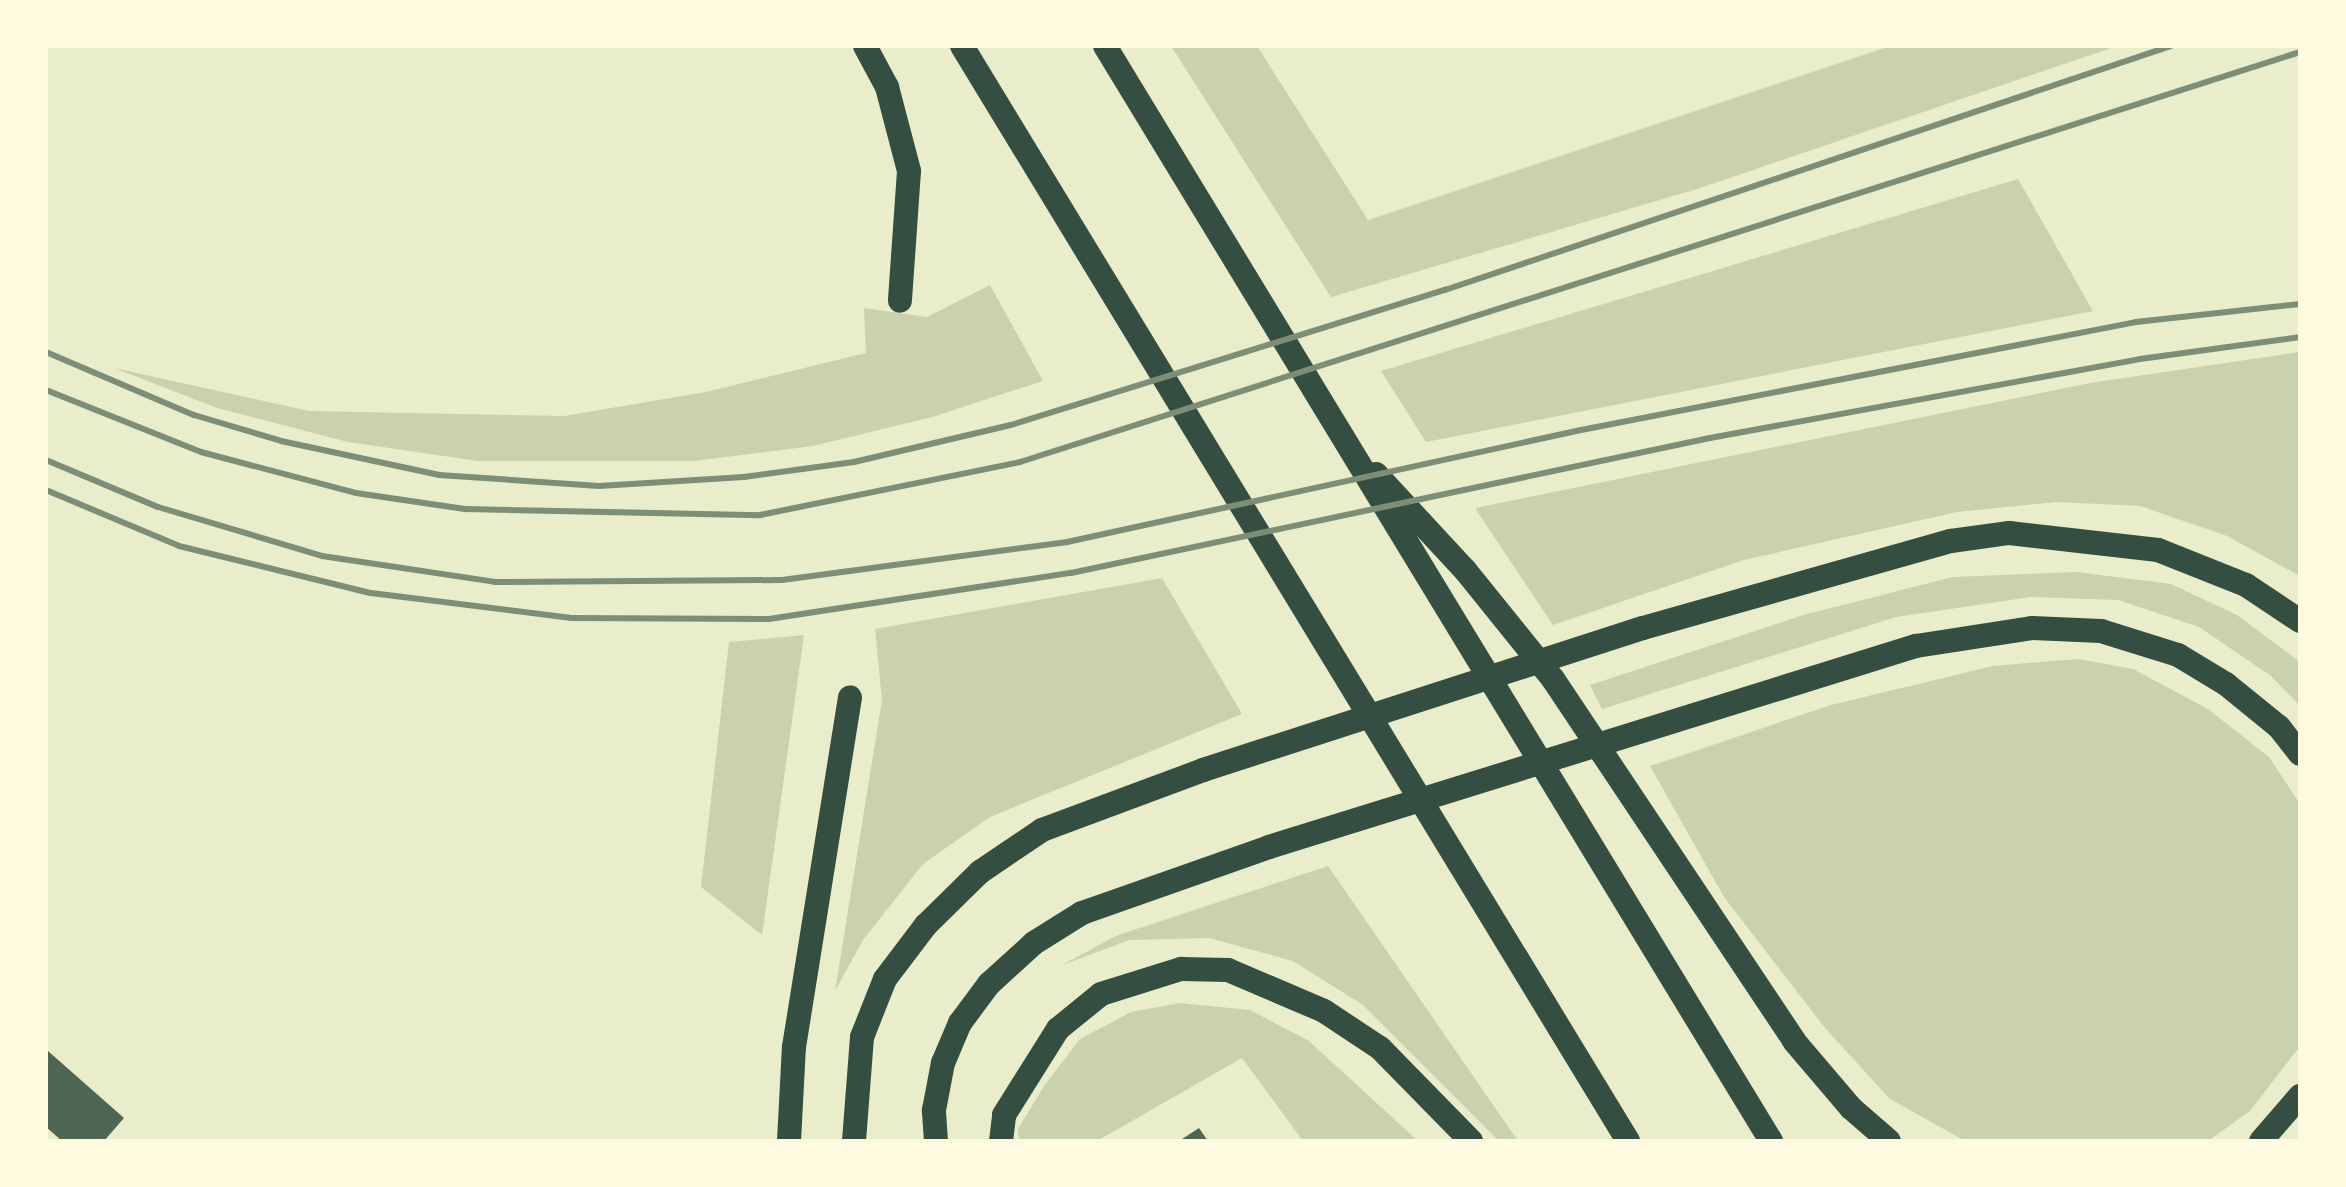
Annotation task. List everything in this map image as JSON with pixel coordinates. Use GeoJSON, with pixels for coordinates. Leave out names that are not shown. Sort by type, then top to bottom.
{"type":"FeatureCollection","features":[{"type":"Feature","properties":{"kind":"highway"},"geometry":{"type":"LineString","coordinates":[[865,46],[887,87],[909,171],[900,301]]}},
{"type":"Feature","properties":{"kind":"highway"},"geometry":{"type":"LineString","coordinates":[[962,46],[1628,1141]]}},
{"type":"Feature","properties":{"kind":"highway"},"geometry":{"type":"LineString","coordinates":[[1105,46],[1771,1141]]}},
{"type":"Feature","properties":{"kind":"highway"},"geometry":{"type":"LineString","coordinates":[[1341,437],[1465,570],[1553,679],[1794,1041],[1851,1108],[1889,1141]]}},
{"type":"Feature","properties":{"kind":"highway"},"geometry":{"type":"LineString","coordinates":[[854,1141],[862,1037],[885,979],[926,925],[980,872],[1042,830],[1203,770],[1643,628],[1951,541],[2009,533],[2158,550],[2246,585],[2300,621]]}},
{"type":"Feature","properties":{"kind":"highway"},"geometry":{"type":"LineString","coordinates":[[936,1141],[934,1110],[943,1063],[960,1023],[989,984],[1034,943],[1082,913],[1269,847],[1916,646],[2032,628],[2101,631],[2178,655],[2226,684],[2279,727],[2300,754]]}},
{"type":"Feature","properties":{"kind":"highway"},"geometry":{"type":"LineString","coordinates":[[789,1141],[794,1047],[850,697]]}},
{"type":"Feature","properties":{"kind":"highway"},"geometry":{"type":"LineString","coordinates":[[1001,1141],[1004,1115],[1058,1029],[1101,994],[1181,969],[1228,970],[1324,1011],[1380,1048],[1471,1141]]}},
{"type":"Feature","properties":{"kind":"highway"},"geometry":{"type":"LineString","coordinates":[[2261,1141],[2300,1096]]}},
{"type":"Feature","properties":{"kind":"green space"},"geometry":{"type":"Polygon","coordinates":[[[1171,46],[1257,46],[1368,220],[1890,46],[2117,46],[1697,189],[1331,297],[1171,46]]]}},
{"type":"Feature","properties":{"kind":"green space"},"geometry":{"type":"Polygon","coordinates":[[[2018,179],[2093,311],[1426,442],[1381,371],[2018,179]]]}},
{"type":"Feature","properties":{"kind":"green space"},"geometry":{"type":"Polygon","coordinates":[[[990,285],[1043,381],[932,417],[813,446],[694,461],[478,461],[348,442],[217,408],[114,368],[309,411],[564,416],[706,392],[866,353],[864,308],[927,317],[990,285]]]}},
{"type":"Feature","properties":{"kind":"green space"},"geometry":{"type":"Polygon","coordinates":[[[2300,352],[2300,576],[2227,536],[2140,506],[2056,502],[1957,512],[1744,560],[1553,625],[1475,508],[2090,383],[2300,352]]]}},
{"type":"Feature","properties":{"kind":"green space"},"geometry":{"type":"Polygon","coordinates":[[[2076,572],[2171,584],[2237,615],[2300,662],[2300,706],[2271,676],[2199,627],[2118,600],[2031,597],[1896,617],[1602,709],[1590,685],[1807,614],[1953,577],[2076,572]]]}},
{"type":"Feature","properties":{"kind":"green space"},"geometry":{"type":"Polygon","coordinates":[[[1162,578],[1242,714],[990,817],[923,864],[863,940],[835,991],[882,700],[875,629],[1162,578]]]}},
{"type":"Feature","properties":{"kind":"green space"},"geometry":{"type":"Polygon","coordinates":[[[804,635],[762,935],[701,887],[729,642],[804,635]]]}},
{"type":"Feature","properties":{"kind":"green space"},"geometry":{"type":"Polygon","coordinates":[[[2078,659],[2133,669],[2208,709],[2269,757],[2300,804],[2300,1046],[2250,1111],[2208,1141],[1965,1141],[1890,1099],[1825,1028],[1724,897],[1650,766],[1831,705],[1993,666],[2078,659]]]}},
{"type":"Feature","properties":{"kind":"green space"},"geometry":{"type":"Polygon","coordinates":[[[1328,866],[1518,1141],[1499,1141],[1363,1005],[1293,961],[1209,938],[1129,940],[1060,966],[1118,935],[1328,866]]]}},
{"type":"Feature","properties":{"kind":"green space"},"geometry":{"type":"Polygon","coordinates":[[[1180,1003],[1250,1010],[1309,1041],[1418,1141],[1303,1141],[1242,1058],[1097,1141],[1019,1141],[1018,1129],[1044,1086],[1080,1039],[1131,1012],[1180,1003]]]}},
{"type":"Feature","properties":{"kind":"building"},"geometry":{"type":"Polygon","coordinates":[[[48,1051],[124,1118],[104,1141],[62,1141],[46,1127],[48,1051]]]}},
{"type":"Feature","properties":{"kind":"building"},"geometry":{"type":"Polygon","coordinates":[[[1199,1128],[1208,1141],[1179,1141],[1199,1128]]]}},
{"type":"Feature","properties":{"kind":"railway"},"geometry":{"type":"LineString","coordinates":[[46,352],[194,415],[281,441],[439,475],[599,486],[744,477],[854,462],[1011,425],[1445,290],[2171,46]]}},
{"type":"Feature","properties":{"kind":"railway"},"geometry":{"type":"LineString","coordinates":[[46,390],[201,452],[356,493],[465,509],[760,515],[1020,462],[2300,52]]}},
{"type":"Feature","properties":{"kind":"railway"},"geometry":{"type":"LineString","coordinates":[[46,460],[158,507],[322,556],[495,582],[782,580],[1067,542],[1581,430],[2136,322],[2300,304]]}},
{"type":"Feature","properties":{"kind":"railway"},"geometry":{"type":"LineString","coordinates":[[46,490],[179,546],[371,593],[571,618],[769,619],[1071,573],[1710,438],[2140,359],[2300,337]]}}]}
